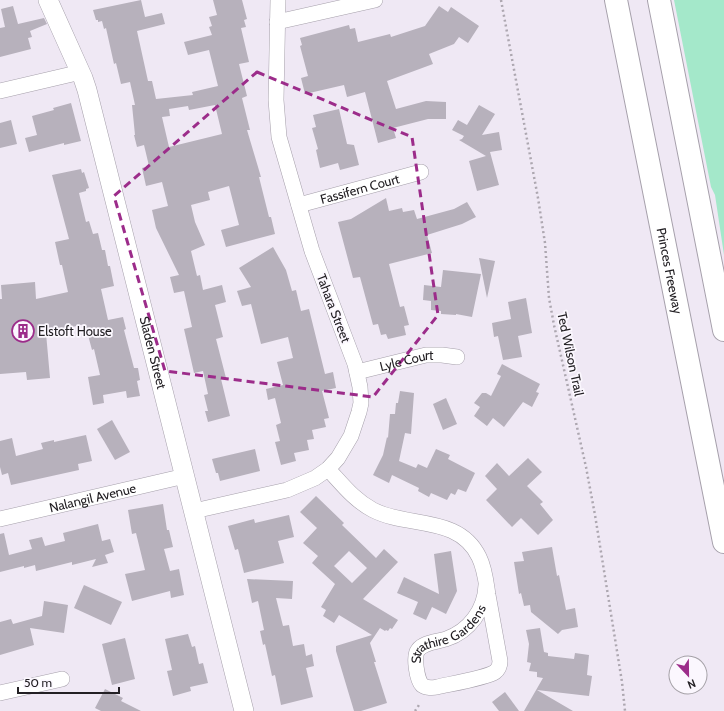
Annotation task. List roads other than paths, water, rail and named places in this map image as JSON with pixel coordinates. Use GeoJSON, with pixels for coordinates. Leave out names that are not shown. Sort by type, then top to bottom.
{"type":"FeatureCollection","features":[{"type":"Feature","properties":{"kind":"highway","name":"Princes Freeway"},"geometry":{"type":"LineString","coordinates":[[616,0],[724,542]]}},
{"type":"Feature","properties":{"kind":"highway"},"geometry":{"type":"LineString","coordinates":[[659,0],[724,330]]}},
{"type":"Feature","properties":{"kind":"street","name":"Sladen Street"},"geometry":{"type":"LineString","coordinates":[[48,0],[80,72],[91,104],[244,711]]}},
{"type":"Feature","properties":{"kind":"street","name":"Tahara Street"},"geometry":{"type":"LineString","coordinates":[[194,512],[294,488],[315,478],[328,469],[338,458],[357,421],[361,402],[357,372],[312,251],[279,137],[276,100],[278,0]]}},
{"type":"Feature","properties":{"kind":"street"},"geometry":{"type":"LineString","coordinates":[[277,22],[375,0]]}},
{"type":"Feature","properties":{"kind":"street"},"geometry":{"type":"LineString","coordinates":[[0,91],[80,72]]}},
{"type":"Feature","properties":{"kind":"street","name":"Fassifern Court"},"geometry":{"type":"LineString","coordinates":[[299,205],[421,172]]}},
{"type":"Feature","properties":{"kind":"street","name":"Lyle Court"},"geometry":{"type":"LineString","coordinates":[[357,372],[426,355],[457,357]]}},
{"type":"Feature","properties":{"kind":"street","name":"Strathire Gardens"},"geometry":{"type":"LineString","coordinates":[[328,469],[351,494],[373,510],[392,517],[445,527],[460,534],[470,543],[484,568],[500,661],[498,670],[486,676],[435,688],[423,686],[420,681],[415,659],[418,650],[424,645],[449,638],[468,626],[481,607],[485,595],[486,585]]}},
{"type":"Feature","properties":{"kind":"street","name":"Nalangil Avenue"},"geometry":{"type":"LineString","coordinates":[[0,519],[185,476]]}},
{"type":"Feature","properties":{"kind":"street"},"geometry":{"type":"LineString","coordinates":[[0,693],[62,679]]}},
{"type":"Feature","properties":{"kind":"place","name":"Elstoft House"},"geometry":{"type":"Point","coordinates":[23,331]}}]}
